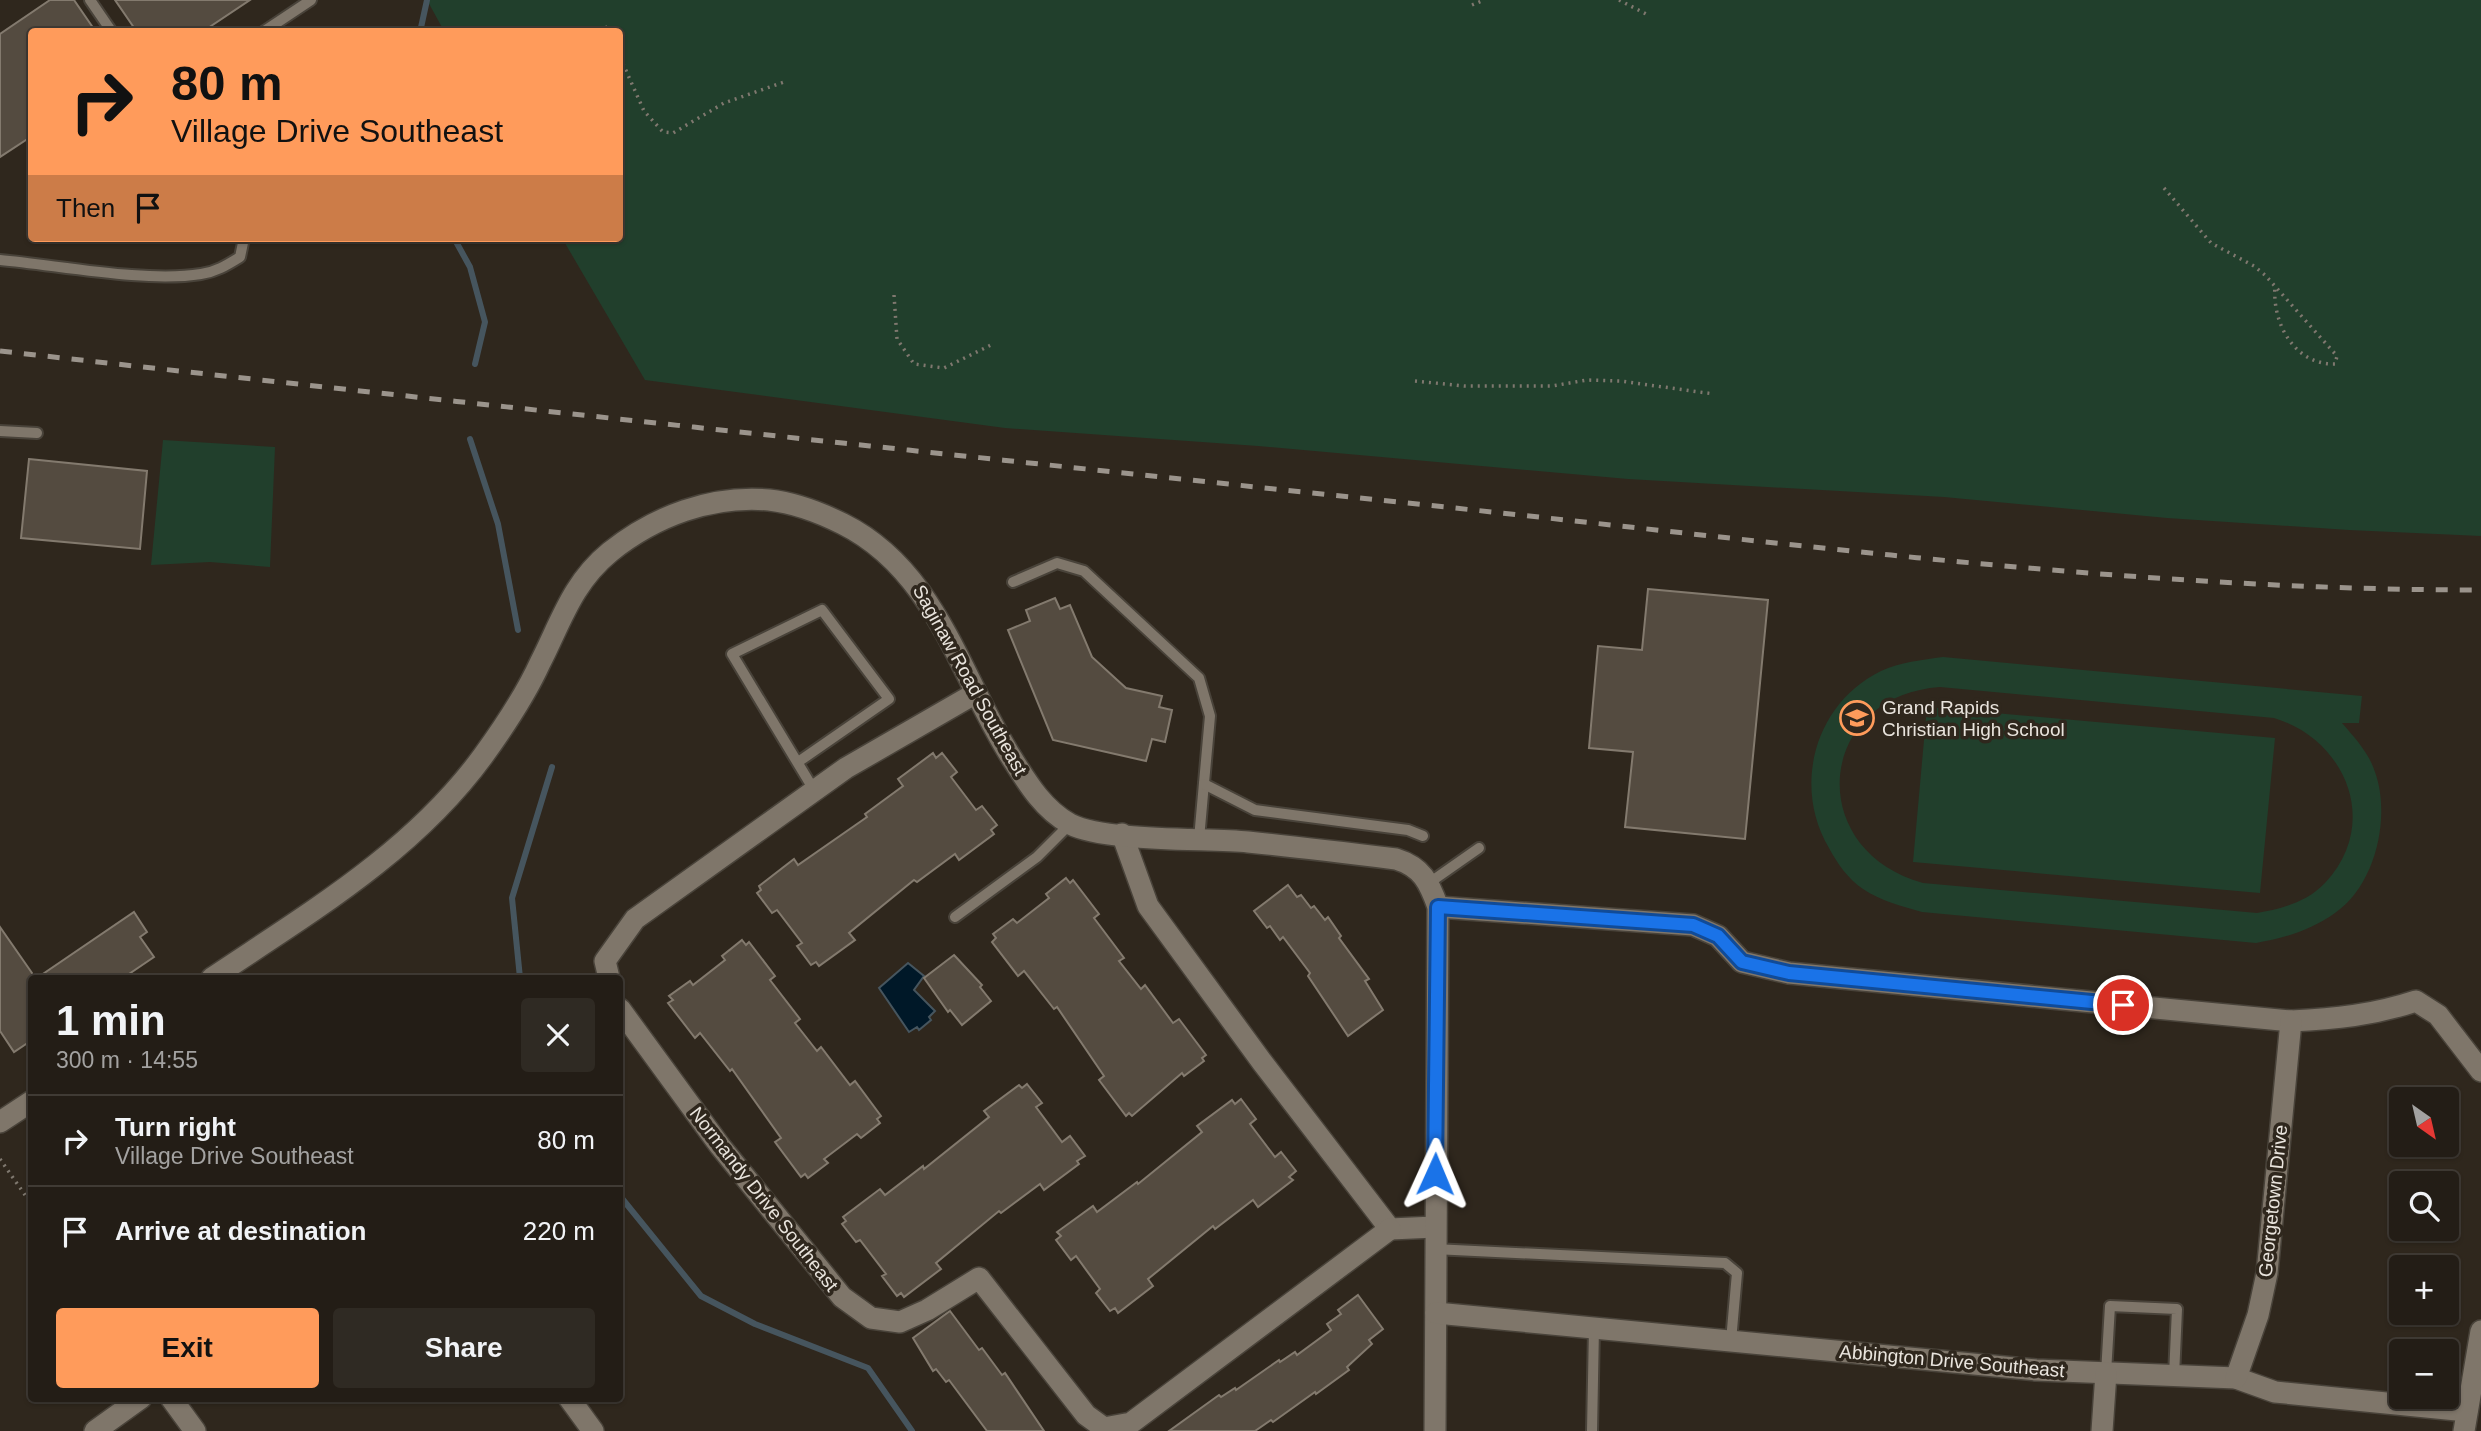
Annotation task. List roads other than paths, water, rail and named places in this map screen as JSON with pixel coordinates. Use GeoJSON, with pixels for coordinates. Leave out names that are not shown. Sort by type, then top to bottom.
{"type":"FeatureCollection","features":[{"type":"Feature","properties":{"kind":"street","name":"Saginaw Road Southeast"},"geometry":{"type":"LineString","coordinates":[[216,975],[359,879],[419,828],[457,789],[499,733],[542,660],[551,635],[577,589],[592,569],[610,552],[657,521],[682,510],[743,498],[801,505],[853,528],[885,551],[919,586],[998,736],[1034,794],[1070,824],[1098,832],[1199,839],[1396,859],[1415,865],[1429,883]]}},
{"type":"Feature","properties":{"kind":"street"},"geometry":{"type":"LineString","coordinates":[[608,975],[605,961],[635,919],[846,768],[976,693]]}},
{"type":"Feature","properties":{"kind":"street"},"geometry":{"type":"LineString","coordinates":[[1122,834],[1148,906],[1262,1062],[1390,1228],[1435,1227]]}},
{"type":"Feature","properties":{"kind":"street"},"geometry":{"type":"LineString","coordinates":[[1429,883],[1438,907],[1435,1431]]}},
{"type":"Feature","properties":{"kind":"street"},"geometry":{"type":"LineString","coordinates":[[1438,907],[1693,925],[1718,936],[1742,962],[1789,973],[2291,1021],[2336,1019],[2383,1012],[2416,1001],[2438,1015],[2481,1071]]}},
{"type":"Feature","properties":{"kind":"street","name":"Normandy Drive Southeast"},"geometry":{"type":"LineString","coordinates":[[623,1013],[729,1156],[842,1297],[872,1318],[900,1322],[927,1310],[979,1278],[1086,1415],[1104,1428],[1131,1423],[1390,1228]]}},
{"type":"Feature","properties":{"kind":"street","name":"Georgetown Drive"},"geometry":{"type":"LineString","coordinates":[[2236,1378],[2258,1315],[2267,1273],[2291,1021]]}},
{"type":"Feature","properties":{"kind":"street"},"geometry":{"type":"LineString","coordinates":[[0,1122],[28,1104]]}},
{"type":"Feature","properties":{"kind":"street","name":"Abbington Drive Southeast"},"geometry":{"type":"LineString","coordinates":[[1436,1313],[2036,1370],[2236,1378],[2276,1392],[2465,1421]]}},
{"type":"Feature","properties":{"kind":"street"},"geometry":{"type":"LineString","coordinates":[[2465,1421],[2481,1332]]}},
{"type":"Feature","properties":{"kind":"street"},"geometry":{"type":"LineString","coordinates":[[2102,1431],[2106,1373]]}},
{"type":"Feature","properties":{"kind":"street"},"geometry":{"type":"LineString","coordinates":[[95,1431],[135,1402]]}},
{"type":"Feature","properties":{"kind":"street"},"geometry":{"type":"LineString","coordinates":[[174,1402],[195,1431]]}},
{"type":"Feature","properties":{"kind":"street"},"geometry":{"type":"LineString","coordinates":[[572,1402],[593,1431]]}},
{"type":"Feature","properties":{"kind":"lane"},"geometry":{"type":"LineString","coordinates":[[90,0],[109,28]]}},
{"type":"Feature","properties":{"kind":"lane"},"geometry":{"type":"LineString","coordinates":[[269,28],[311,0]]}},
{"type":"Feature","properties":{"kind":"lane"},"geometry":{"type":"LineString","coordinates":[[0,260],[163,276],[201,274],[223,268],[240,257],[243,242]]}},
{"type":"Feature","properties":{"kind":"lane"},"geometry":{"type":"LineString","coordinates":[[0,431],[37,433]]}},
{"type":"Feature","properties":{"kind":"lane"},"geometry":{"type":"LineString","coordinates":[[1013,582],[1057,563],[1084,571],[1199,678],[1210,716],[1199,839]]}},
{"type":"Feature","properties":{"kind":"lane"},"geometry":{"type":"LineString","coordinates":[[798,762],[888,699],[822,610],[732,654],[814,790]]}},
{"type":"Feature","properties":{"kind":"lane"},"geometry":{"type":"LineString","coordinates":[[1204,784],[1255,810],[1408,830],[1423,836]]}},
{"type":"Feature","properties":{"kind":"lane"},"geometry":{"type":"LineString","coordinates":[[954,917],[1037,857],[1070,824]]}},
{"type":"Feature","properties":{"kind":"lane"},"geometry":{"type":"LineString","coordinates":[[1429,883],[1479,848]]}},
{"type":"Feature","properties":{"kind":"lane"},"geometry":{"type":"LineString","coordinates":[[1434,1249],[1725,1263],[1737,1273],[1731,1341]]}},
{"type":"Feature","properties":{"kind":"lane"},"geometry":{"type":"LineString","coordinates":[[2106,1373],[2110,1307],[2177,1308],[2174,1376]]}},
{"type":"Feature","properties":{"kind":"lane"},"geometry":{"type":"LineString","coordinates":[[1592,1431],[1594,1328]]}},
{"type":"Feature","properties":{"kind":"water"},"geometry":{"type":"Polygon","coordinates":[[[908,963],[924,976],[914,990],[935,1011],[929,1017],[931,1020],[919,1030],[917,1027],[909,1032],[879,988],[908,963]]]}},
{"type":"Feature","properties":{"kind":"waterway"},"geometry":{"type":"LineString","coordinates":[[421,28],[427,0]]}},
{"type":"Feature","properties":{"kind":"waterway"},"geometry":{"type":"LineString","coordinates":[[456,242],[470,267],[485,322],[475,364]]}},
{"type":"Feature","properties":{"kind":"waterway"},"geometry":{"type":"LineString","coordinates":[[470,439],[498,524],[518,630]]}},
{"type":"Feature","properties":{"kind":"waterway"},"geometry":{"type":"LineString","coordinates":[[520,975],[512,898],[552,767]]}},
{"type":"Feature","properties":{"kind":"waterway"},"geometry":{"type":"LineString","coordinates":[[623,1200],[701,1296],[755,1324],[868,1368],[912,1431]]}},
{"type":"Feature","properties":{"kind":"railway"},"geometry":{"type":"LineString","coordinates":[[0,351],[1962,562],[2221,582],[2481,590]]}},
{"type":"Feature","properties":{"kind":"place","name":"Grand Rapids Christian High School"},"geometry":{"type":"Point","coordinates":[1857,718]}}]}
